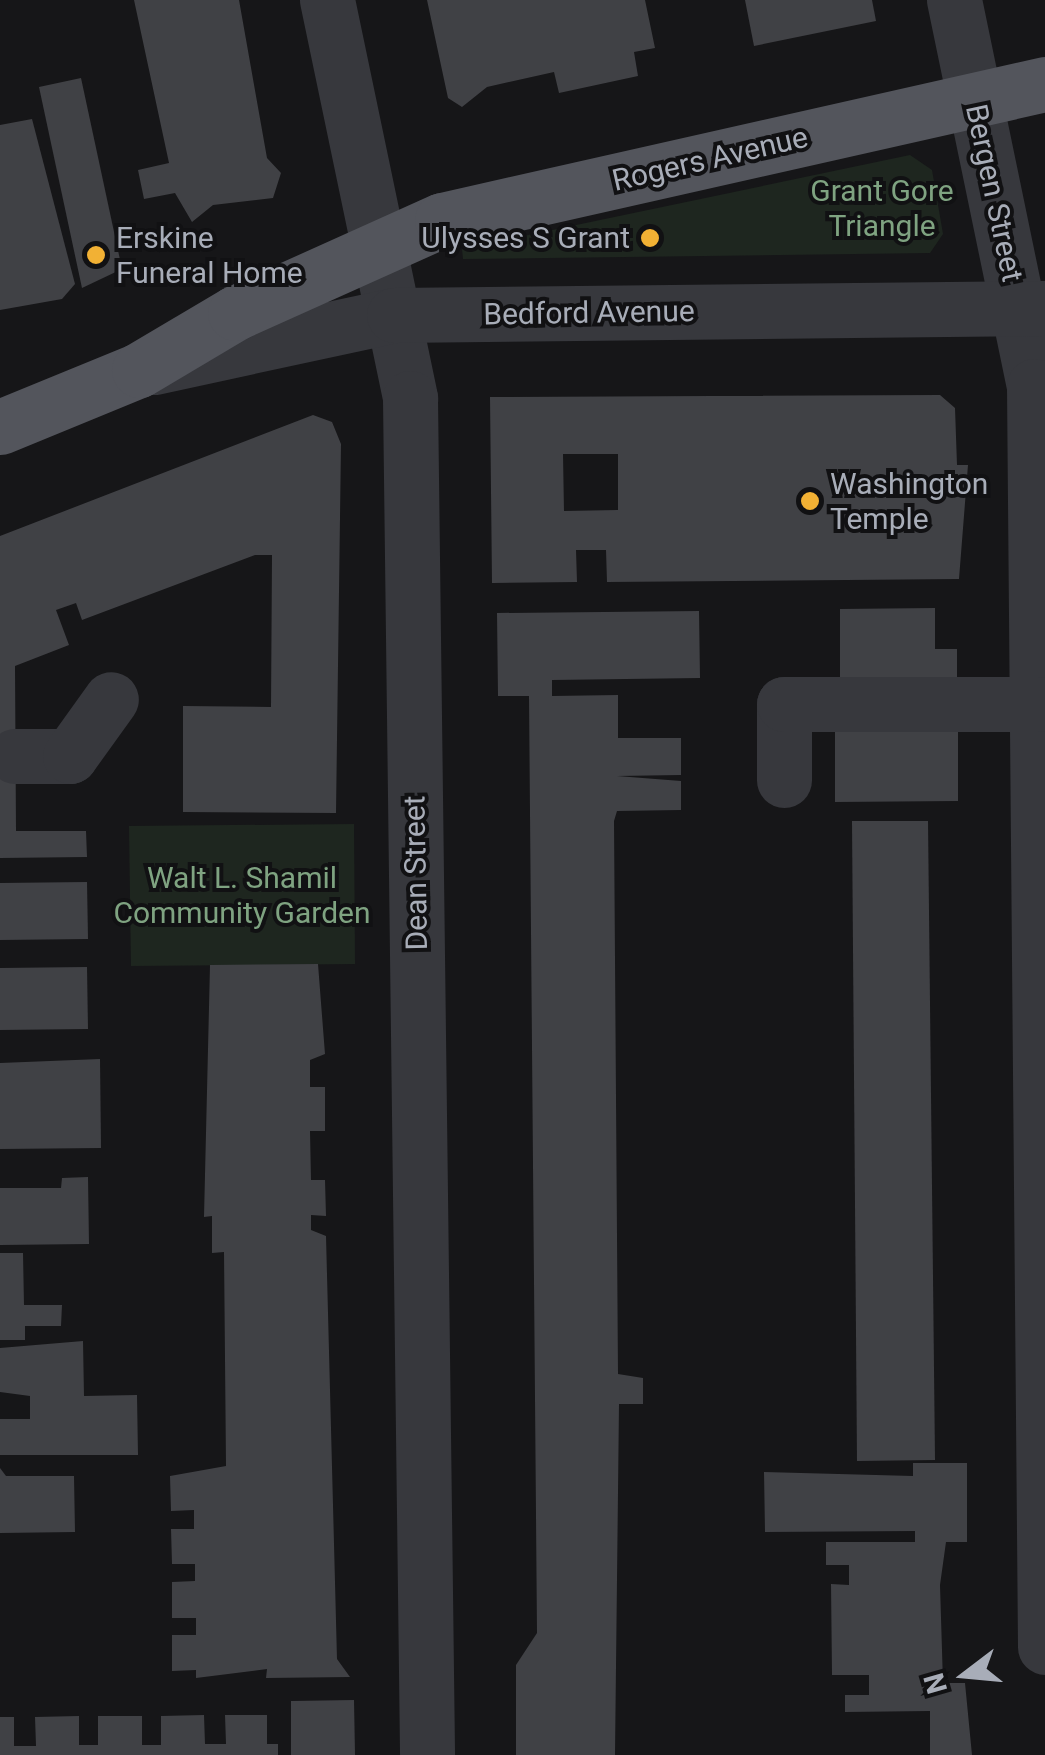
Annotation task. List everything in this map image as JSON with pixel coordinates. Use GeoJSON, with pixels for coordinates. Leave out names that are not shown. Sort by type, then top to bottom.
{"type":"FeatureCollection","features":[{"type":"Feature","properties":{"kind":"main road","name":"Rogers Avenue"},"geometry":{"type":"LineString","coordinates":[[379,246],[448,218],[1045,84]]}},
{"type":"Feature","properties":{"kind":"main road","name":"Bedford Avenue"},"geometry":{"type":"LineString","coordinates":[[0,427],[139,370],[235,312],[379,246]]}},
{"type":"Feature","properties":{"kind":"street","name":"Dean Street"},"geometry":{"type":"LineString","coordinates":[[327,0],[410,398],[427,1755]]}},
{"type":"Feature","properties":{"kind":"street","name":"Bergen Street"},"geometry":{"type":"LineString","coordinates":[[954,0],[974,99],[1032,308],[1045,1646]]}},
{"type":"Feature","properties":{"kind":"street","name":"Bedford Avenue"},"geometry":{"type":"LineString","coordinates":[[139,370],[394,315],[1032,308]]}},
{"type":"Feature","properties":{"kind":"street"},"geometry":{"type":"LineString","coordinates":[[15,756],[70,756],[111,699]]}},
{"type":"Feature","properties":{"kind":"street"},"geometry":{"type":"LineString","coordinates":[[784,780],[784,704],[1037,704]]}},
{"type":"Feature","properties":{"kind":"green space","name":"Grant Gore Triangle"},"geometry":{"type":"Polygon","coordinates":[[[910,155],[932,170],[943,234],[930,253],[463,259],[462,249],[910,155]]]}},
{"type":"Feature","properties":{"kind":"green space","name":"Walt L. Shamil Community Garden"},"geometry":{"type":"Polygon","coordinates":[[[354,824],[355,964],[131,966],[129,826],[354,824]]]}},
{"type":"Feature","properties":{"kind":"building"},"geometry":{"type":"Polygon","coordinates":[[[134,0],[239,0],[267,158],[281,173],[273,198],[213,205],[192,222],[175,193],[144,199],[138,170],[169,163],[134,0]]]}},
{"type":"Feature","properties":{"kind":"building"},"geometry":{"type":"Polygon","coordinates":[[[427,0],[645,0],[655,48],[634,52],[638,76],[559,93],[554,72],[487,87],[462,107],[448,98],[427,0]]]}},
{"type":"Feature","properties":{"kind":"building"},"geometry":{"type":"Polygon","coordinates":[[[745,0],[872,0],[876,21],[754,46],[745,0]]]}},
{"type":"Feature","properties":{"kind":"building"},"geometry":{"type":"Polygon","coordinates":[[[81,78],[122,269],[82,288],[39,87],[81,78]]]}},
{"type":"Feature","properties":{"kind":"building"},"geometry":{"type":"Polygon","coordinates":[[[32,119],[75,284],[62,299],[0,310],[0,125],[32,119]]]}},
{"type":"Feature","properties":{"kind":"building","name":"Washington Temple"},"geometry":{"type":"Polygon","coordinates":[[[940,395],[955,408],[957,465],[968,465],[959,579],[607,582],[606,550],[576,550],[577,582],[492,583],[490,397],[940,395]],[[563,454],[564,511],[618,510],[618,454],[563,454]]]}},
{"type":"Feature","properties":{"kind":"building"},"geometry":{"type":"Polygon","coordinates":[[[313,415],[332,422],[341,444],[336,813],[183,812],[183,706],[271,707],[272,555],[255,555],[82,620],[76,603],[56,610],[69,645],[15,666],[16,831],[86,831],[87,857],[0,858],[0,536],[313,415]]]}},
{"type":"Feature","properties":{"kind":"building"},"geometry":{"type":"Polygon","coordinates":[[[935,608],[935,649],[957,649],[957,692],[840,693],[840,609],[935,608]]]}},
{"type":"Feature","properties":{"kind":"building"},"geometry":{"type":"Polygon","coordinates":[[[699,611],[700,678],[552,680],[552,696],[618,695],[618,738],[681,738],[681,775],[617,776],[681,781],[681,810],[617,811],[614,821],[618,1374],[643,1378],[643,1404],[619,1404],[615,1755],[516,1755],[516,1665],[537,1633],[529,696],[498,696],[497,613],[699,611]]]}},
{"type":"Feature","properties":{"kind":"building"},"geometry":{"type":"Polygon","coordinates":[[[958,714],[958,801],[835,802],[835,715],[958,714]]]}},
{"type":"Feature","properties":{"kind":"building"},"geometry":{"type":"Polygon","coordinates":[[[852,821],[928,821],[935,1460],[857,1461],[852,821]]]}},
{"type":"Feature","properties":{"kind":"building"},"geometry":{"type":"Polygon","coordinates":[[[87,882],[88,939],[0,940],[0,883],[87,882]]]}},
{"type":"Feature","properties":{"kind":"building"},"geometry":{"type":"Polygon","coordinates":[[[318,964],[325,1054],[310,1060],[310,1087],[325,1087],[325,1131],[310,1131],[311,1180],[325,1180],[326,1216],[311,1215],[311,1230],[326,1236],[337,1659],[350,1677],[266,1678],[267,1669],[196,1678],[196,1670],[172,1671],[172,1635],[196,1635],[196,1618],[172,1618],[172,1582],[195,1581],[195,1564],[172,1564],[171,1529],[194,1529],[194,1510],[171,1511],[170,1476],[226,1466],[224,1252],[212,1253],[212,1216],[204,1217],[210,965],[318,964]]]}},
{"type":"Feature","properties":{"kind":"building"},"geometry":{"type":"Polygon","coordinates":[[[87,967],[88,1029],[0,1030],[0,968],[87,967]]]}},
{"type":"Feature","properties":{"kind":"building"},"geometry":{"type":"Polygon","coordinates":[[[100,1059],[101,1148],[0,1149],[0,1063],[100,1059]]]}},
{"type":"Feature","properties":{"kind":"building"},"geometry":{"type":"Polygon","coordinates":[[[88,1177],[89,1244],[0,1245],[0,1188],[61,1188],[62,1178],[88,1177]]]}},
{"type":"Feature","properties":{"kind":"building"},"geometry":{"type":"Polygon","coordinates":[[[0,1253],[23,1253],[24,1305],[62,1305],[61,1326],[25,1326],[25,1340],[0,1340],[0,1253]]]}},
{"type":"Feature","properties":{"kind":"building"},"geometry":{"type":"Polygon","coordinates":[[[83,1341],[84,1396],[137,1395],[138,1455],[0,1455],[0,1419],[30,1419],[30,1396],[0,1392],[0,1348],[83,1341]]]}},
{"type":"Feature","properties":{"kind":"building"},"geometry":{"type":"Polygon","coordinates":[[[913,1463],[967,1463],[967,1542],[946,1542],[940,1585],[943,1683],[965,1683],[972,1755],[930,1755],[930,1711],[845,1712],[845,1695],[869,1695],[869,1675],[832,1675],[831,1584],[849,1585],[849,1565],[826,1565],[826,1542],[915,1542],[915,1531],[765,1532],[764,1472],[913,1476],[913,1463]]]}},
{"type":"Feature","properties":{"kind":"building"},"geometry":{"type":"Polygon","coordinates":[[[0,1468],[6,1476],[74,1476],[75,1532],[0,1533],[0,1468]]]}},
{"type":"Feature","properties":{"kind":"building"},"geometry":{"type":"Polygon","coordinates":[[[354,1700],[355,1755],[291,1755],[291,1701],[354,1700]]]}},
{"type":"Feature","properties":{"kind":"building"},"geometry":{"type":"Polygon","coordinates":[[[204,1715],[205,1744],[226,1744],[225,1715],[267,1715],[267,1744],[278,1744],[278,1755],[0,1755],[0,1717],[14,1717],[14,1746],[36,1746],[35,1717],[79,1716],[79,1745],[98,1745],[98,1716],[142,1716],[142,1745],[161,1745],[161,1716],[204,1715]]]}},
{"type":"Feature","properties":{"kind":"place","name":"Ulysses S Grant"},"geometry":{"type":"Point","coordinates":[650,238]}},
{"type":"Feature","properties":{"kind":"place","name":"Erskine Funeral Home"},"geometry":{"type":"Point","coordinates":[96,255]}},
{"type":"Feature","properties":{"kind":"place","name":"Washington Temple"},"geometry":{"type":"Point","coordinates":[810,501]}}]}
